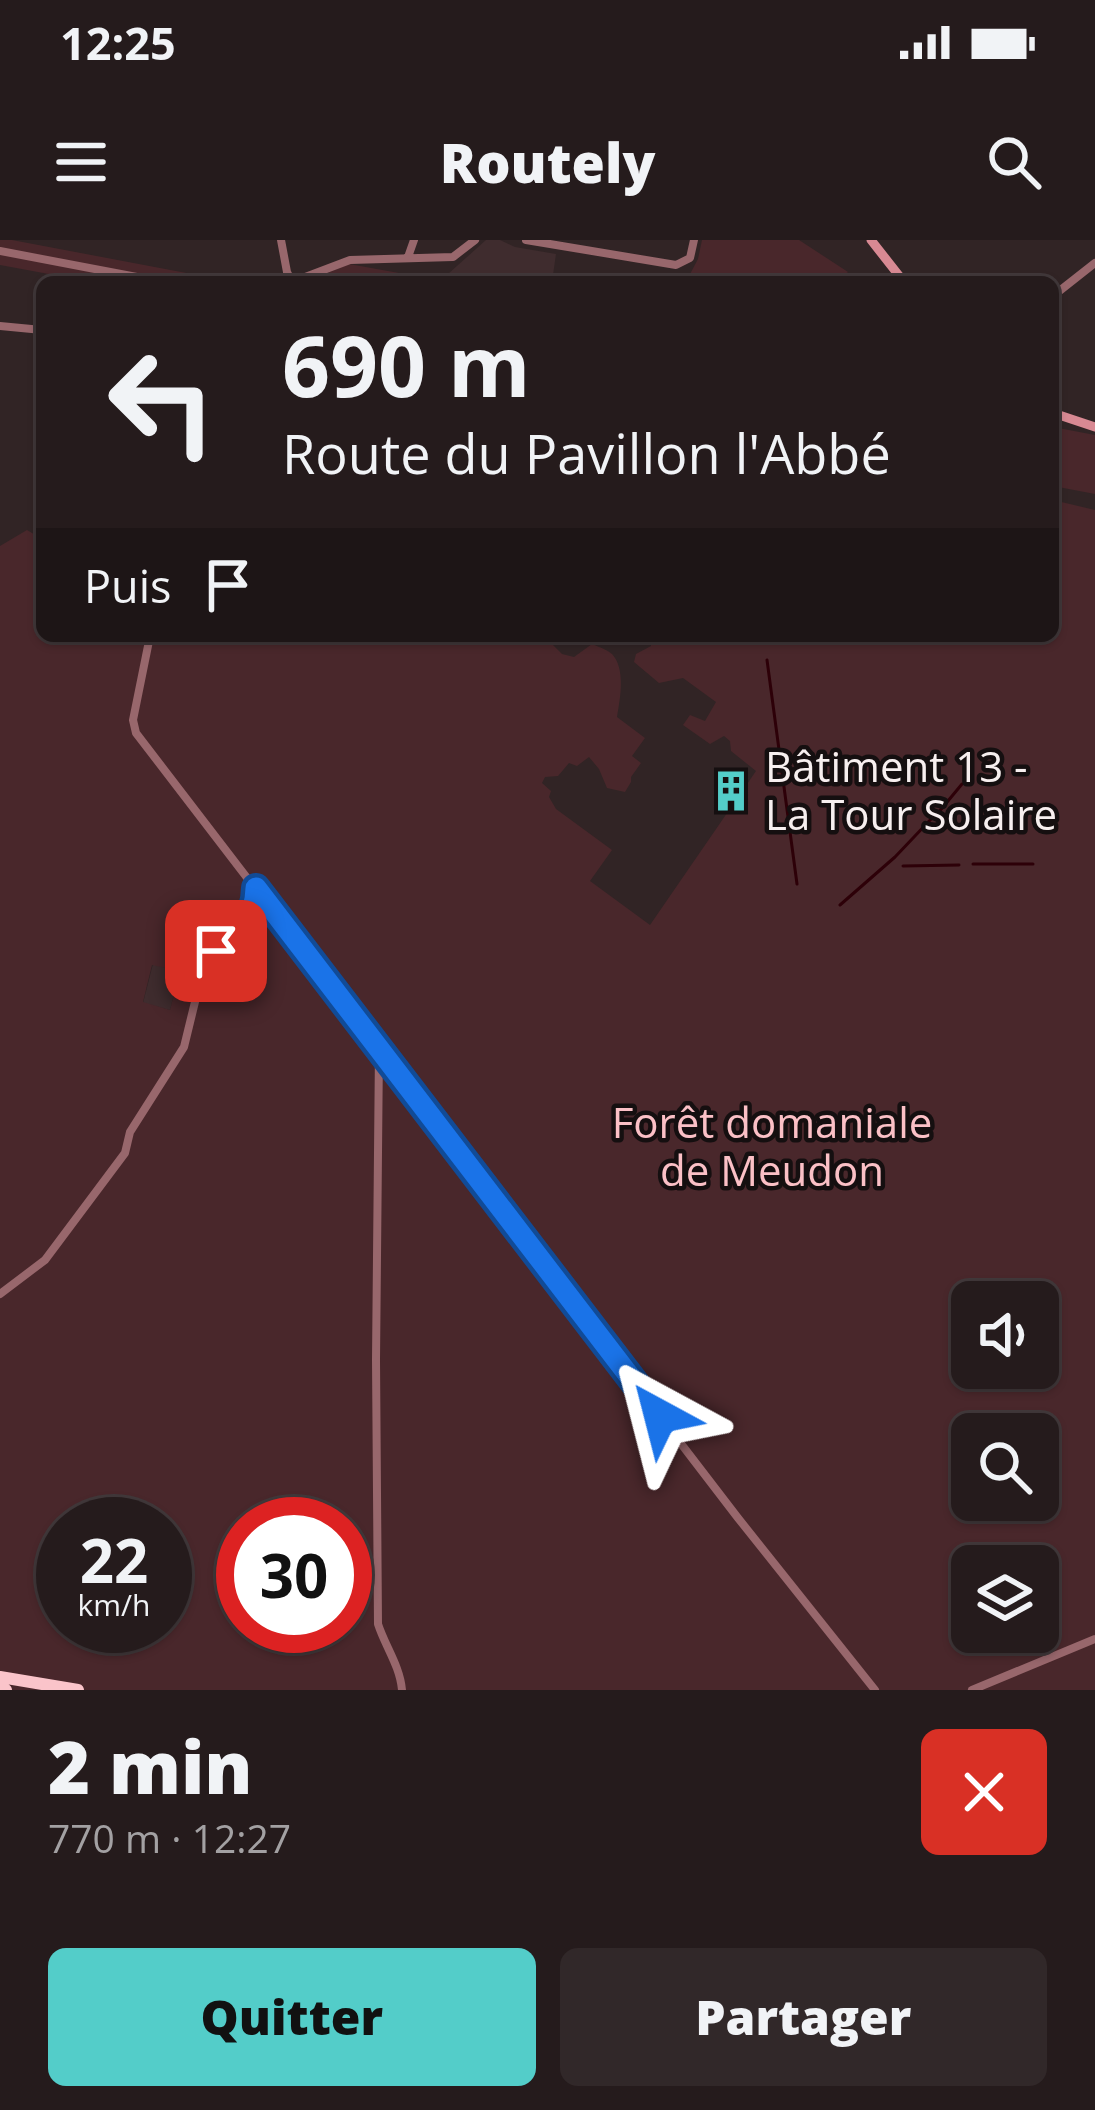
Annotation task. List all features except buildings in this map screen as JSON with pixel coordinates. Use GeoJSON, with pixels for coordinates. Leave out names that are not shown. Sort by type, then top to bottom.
{"type":"FeatureCollection","features":[{"type":"Feature","properties":{"kind":"highway"},"geometry":{"type":"LineString","coordinates":[[0,1678],[78,1690]]}},
{"type":"Feature","properties":{"kind":"main road"},"geometry":{"type":"LineString","coordinates":[[871,240],[899,276]]}},
{"type":"Feature","properties":{"kind":"main road"},"geometry":{"type":"LineString","coordinates":[[1059,415],[1095,427]]}},
{"type":"Feature","properties":{"kind":"street"},"geometry":{"type":"LineString","coordinates":[[281,240],[289,276]]}},
{"type":"Feature","properties":{"kind":"street"},"geometry":{"type":"LineString","coordinates":[[408,257],[414,240]]}},
{"type":"Feature","properties":{"kind":"street"},"geometry":{"type":"LineString","coordinates":[[308,276],[350,260],[454,257],[475,240]]}},
{"type":"Feature","properties":{"kind":"street"},"geometry":{"type":"LineString","coordinates":[[526,240],[676,265],[692,255],[694,240]]}},
{"type":"Feature","properties":{"kind":"street"},"geometry":{"type":"LineString","coordinates":[[0,251],[131,276]]}},
{"type":"Feature","properties":{"kind":"street"},"geometry":{"type":"LineString","coordinates":[[1059,291],[1095,263]]}},
{"type":"Feature","properties":{"kind":"street"},"geometry":{"type":"LineString","coordinates":[[0,326],[36,332]]}},
{"type":"Feature","properties":{"kind":"street"},"geometry":{"type":"LineString","coordinates":[[148,642],[134,727],[874,1690]]}},
{"type":"Feature","properties":{"kind":"street"},"geometry":{"type":"LineString","coordinates":[[0,1294],[52,1252],[125,1153],[130,1132],[184,1047],[204,965],[209,955],[242,933],[256,888]]}},
{"type":"Feature","properties":{"kind":"street"},"geometry":{"type":"LineString","coordinates":[[379,1047],[378,1624],[402,1690]]}},
{"type":"Feature","properties":{"kind":"street"},"geometry":{"type":"LineString","coordinates":[[972,1690],[1095,1639]]}},
{"type":"Feature","properties":{"kind":"shaded area"},"geometry":{"type":"Polygon","coordinates":[[[486,240],[556,254],[553,276],[448,274],[486,240]]]}},
{"type":"Feature","properties":{"kind":"shaded area"},"geometry":{"type":"Polygon","coordinates":[[[153,964],[180,971],[170,1010],[143,1003],[153,964]]]}},
{"type":"Feature","properties":{"kind":"green space"},"geometry":{"type":"Polygon","coordinates":[[[0,240],[12,240],[202,276],[146,276],[0,249],[0,240]]]}},
{"type":"Feature","properties":{"kind":"green space"},"geometry":{"type":"Polygon","coordinates":[[[702,240],[799,240],[848,272],[844,276],[689,276],[702,240]]]}},
{"type":"Feature","properties":{"kind":"green space"},"geometry":{"type":"Polygon","coordinates":[[[0,254],[117,276],[60,276],[0,265],[0,254]]]}},
{"type":"Feature","properties":{"kind":"green space"},"geometry":{"type":"Polygon","coordinates":[[[349,264],[416,276],[320,276],[349,264]]]}},
{"type":"Feature","properties":{"kind":"green space"},"geometry":{"type":"Polygon","coordinates":[[[1059,428],[1095,435],[1095,494],[1059,487],[1059,428]]]}},
{"type":"Feature","properties":{"kind":"green space","name":"Forêt domaniale de Meudon"},"geometry":{"type":"Polygon","coordinates":[[[1059,501],[1095,510],[1095,1690],[0,1690],[0,546],[27,530],[36,535],[36,642],[550,642],[562,654],[574,657],[592,644],[607,651],[621,676],[617,717],[645,738],[632,756],[641,763],[625,792],[607,788],[589,757],[577,766],[569,763],[558,776],[545,777],[542,783],[551,791],[556,809],[612,850],[590,881],[650,925],[756,771],[731,751],[724,736],[710,744],[683,725],[690,715],[705,721],[716,702],[683,678],[659,683],[634,662],[636,654],[651,642],[1059,642],[1059,501]],[[152,965],[143,1002],[170,1010],[180,971],[152,965]]]}},
{"type":"Feature","properties":{"kind":"waterway"},"geometry":{"type":"LineString","coordinates":[[767,660],[797,884]]}},
{"type":"Feature","properties":{"kind":"waterway"},"geometry":{"type":"LineString","coordinates":[[938,813],[962,784]]}},
{"type":"Feature","properties":{"kind":"waterway"},"geometry":{"type":"LineString","coordinates":[[840,905],[933,817]]}},
{"type":"Feature","properties":{"kind":"waterway"},"geometry":{"type":"LineString","coordinates":[[973,864],[1033,864]]}},
{"type":"Feature","properties":{"kind":"waterway"},"geometry":{"type":"LineString","coordinates":[[903,866],[959,865]]}},
{"type":"Feature","properties":{"kind":"place","name":"Bâtiment 13 - La Tour Solaire"},"geometry":{"type":"Point","coordinates":[731,791]}},
{"type":"Feature","properties":{"kind":"route"},"geometry":{"type":"LineString","coordinates":[[216,951],[248,924],[256,888],[660,1416]]}}]}
